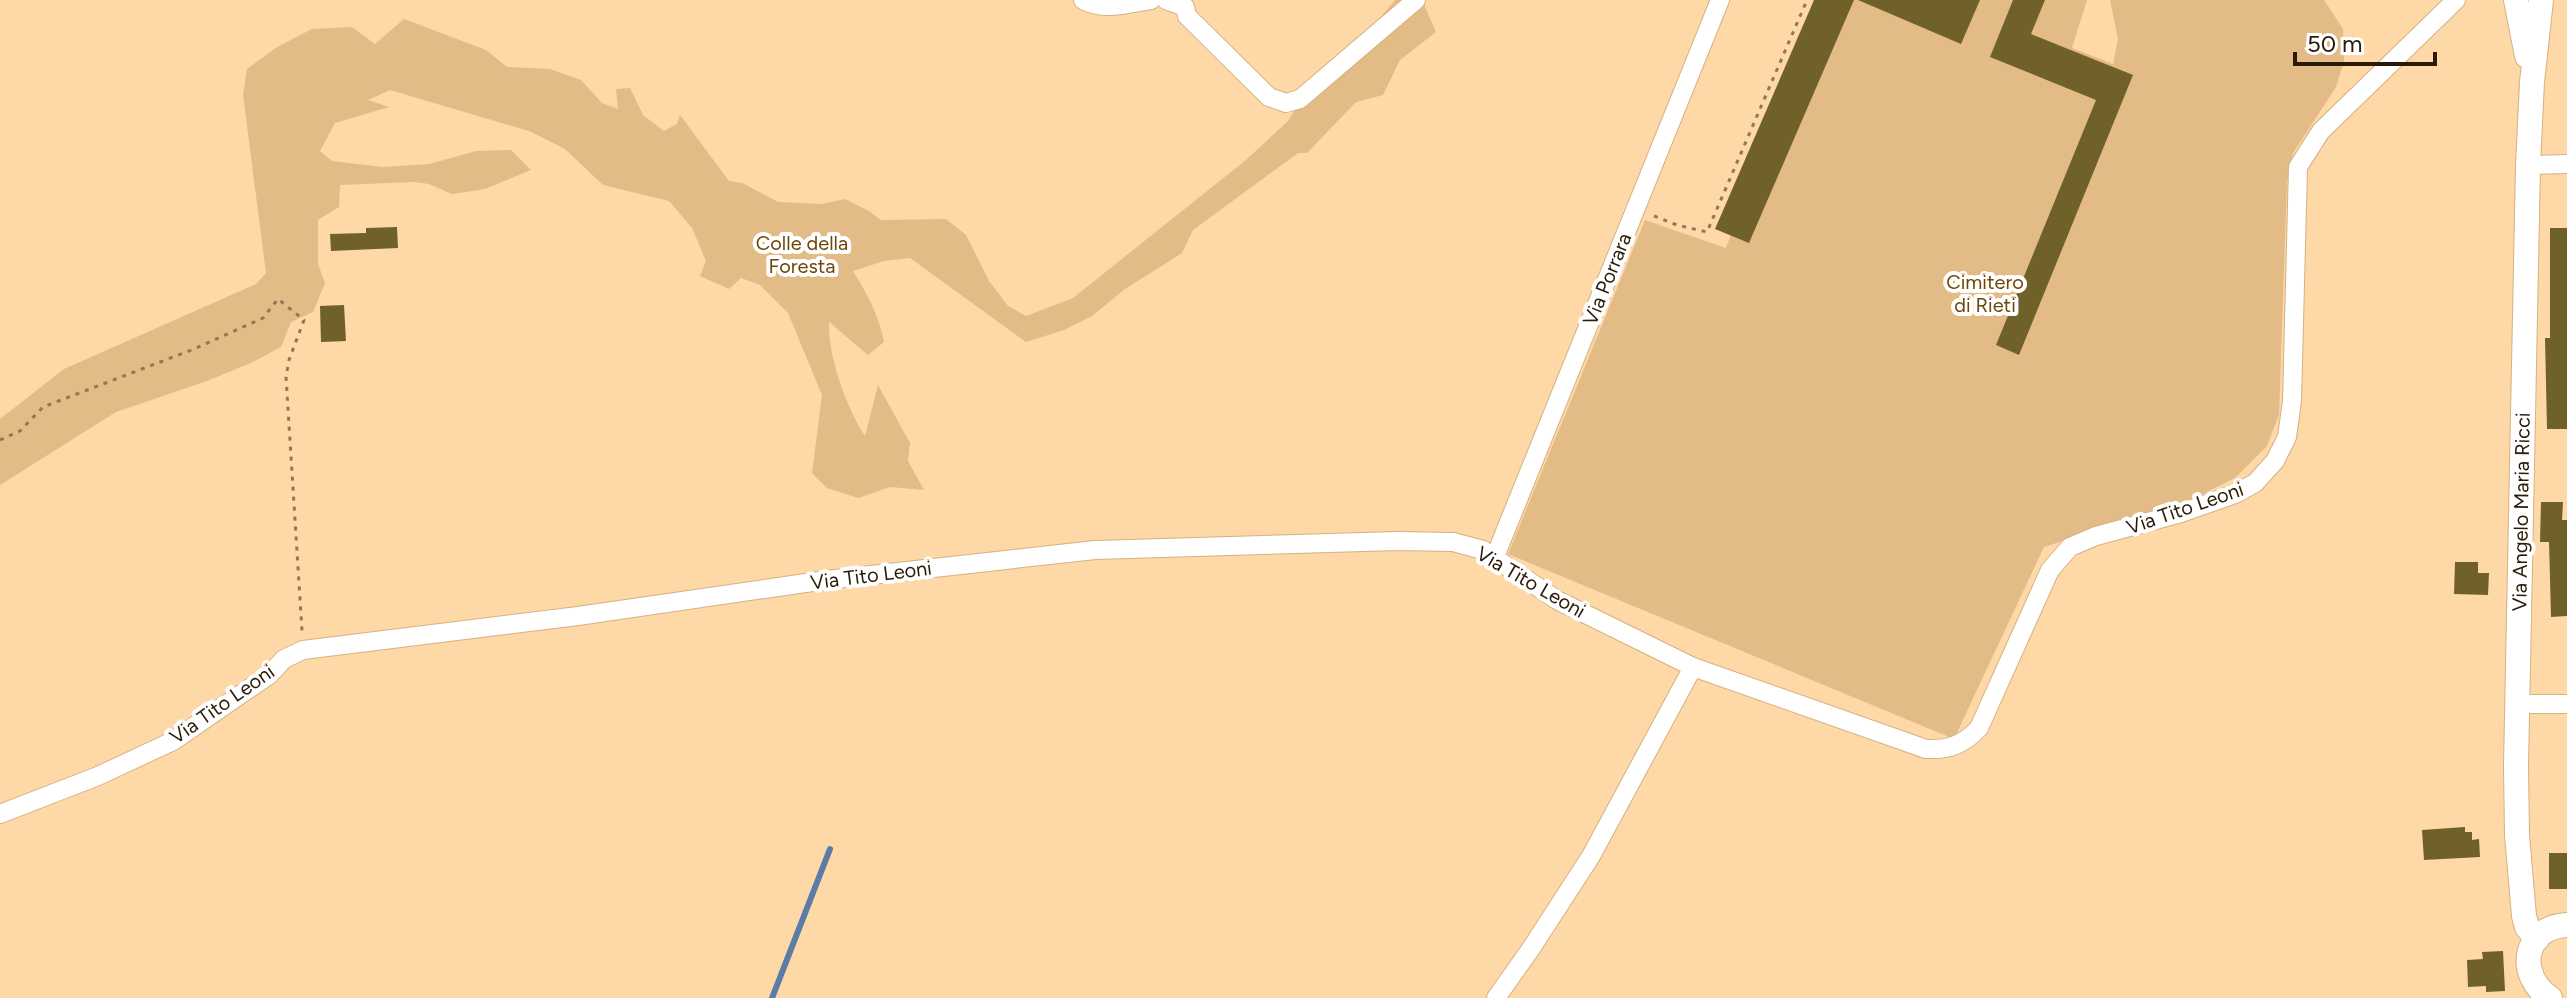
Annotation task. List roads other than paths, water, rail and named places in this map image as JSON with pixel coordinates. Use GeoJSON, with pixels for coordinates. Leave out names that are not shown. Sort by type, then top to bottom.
{"type":"FeatureCollection","features":[{"type":"Feature","properties":{"kind":"main road","name":"Via Angelo Maria Ricci"},"geometry":{"type":"LineString","coordinates":[[2516,0],[2532,82]]}},
{"type":"Feature","properties":{"kind":"main road","name":"Via Angelo Maria Ricci"},"geometry":{"type":"LineString","coordinates":[[2537,939],[2527,927],[2517,835],[2517,704],[2528,165],[2532,82],[2541,0]]}},
{"type":"Feature","properties":{"kind":"main road"},"geometry":{"type":"LineString","coordinates":[[2543,996],[2533,983],[2528,960],[2537,939],[2546,930],[2567,925]]}},
{"type":"Feature","properties":{"kind":"street"},"geometry":{"type":"LineString","coordinates":[[1083,0],[1106,8],[1151,0]]}},
{"type":"Feature","properties":{"kind":"street"},"geometry":{"type":"LineString","coordinates":[[1166,0],[1185,7],[1187,16],[1269,97],[1286,103],[1300,99],[1416,0]]}},
{"type":"Feature","properties":{"kind":"street","name":"Via Porrara"},"geometry":{"type":"LineString","coordinates":[[1494,559],[1720,0]]}},
{"type":"Feature","properties":{"kind":"street","name":"Via Tito Leoni"},"geometry":{"type":"LineString","coordinates":[[0,814],[98,776],[173,741],[269,675],[284,659],[303,650],[578,616],[826,580],[1095,550],[1453,542],[1483,550],[1557,600],[1693,667],[1926,749],[1946,750],[1966,742],[1979,728],[2050,570],[2070,547],[2096,536],[2181,513],[2235,494],[2255,483],[2275,461],[2287,437],[2292,401],[2298,167],[2321,131],[2456,0]]}},
{"type":"Feature","properties":{"kind":"street"},"geometry":{"type":"LineString","coordinates":[[2528,165],[2567,164]]}},
{"type":"Feature","properties":{"kind":"street"},"geometry":{"type":"LineString","coordinates":[[1496,998],[1591,856],[1693,667]]}},
{"type":"Feature","properties":{"kind":"street"},"geometry":{"type":"LineString","coordinates":[[2517,704],[2567,704]]}},
{"type":"Feature","properties":{"kind":"waterway"},"geometry":{"type":"LineString","coordinates":[[772,998],[830,849]]}},
{"type":"Feature","properties":{"kind":"park label","name":"Colle della Foresta"},"geometry":{"type":"Point","coordinates":[802,254]}},
{"type":"Feature","properties":{"kind":"park label","name":"Cimitero di Rieti"},"geometry":{"type":"Point","coordinates":[1985,294]}}]}
